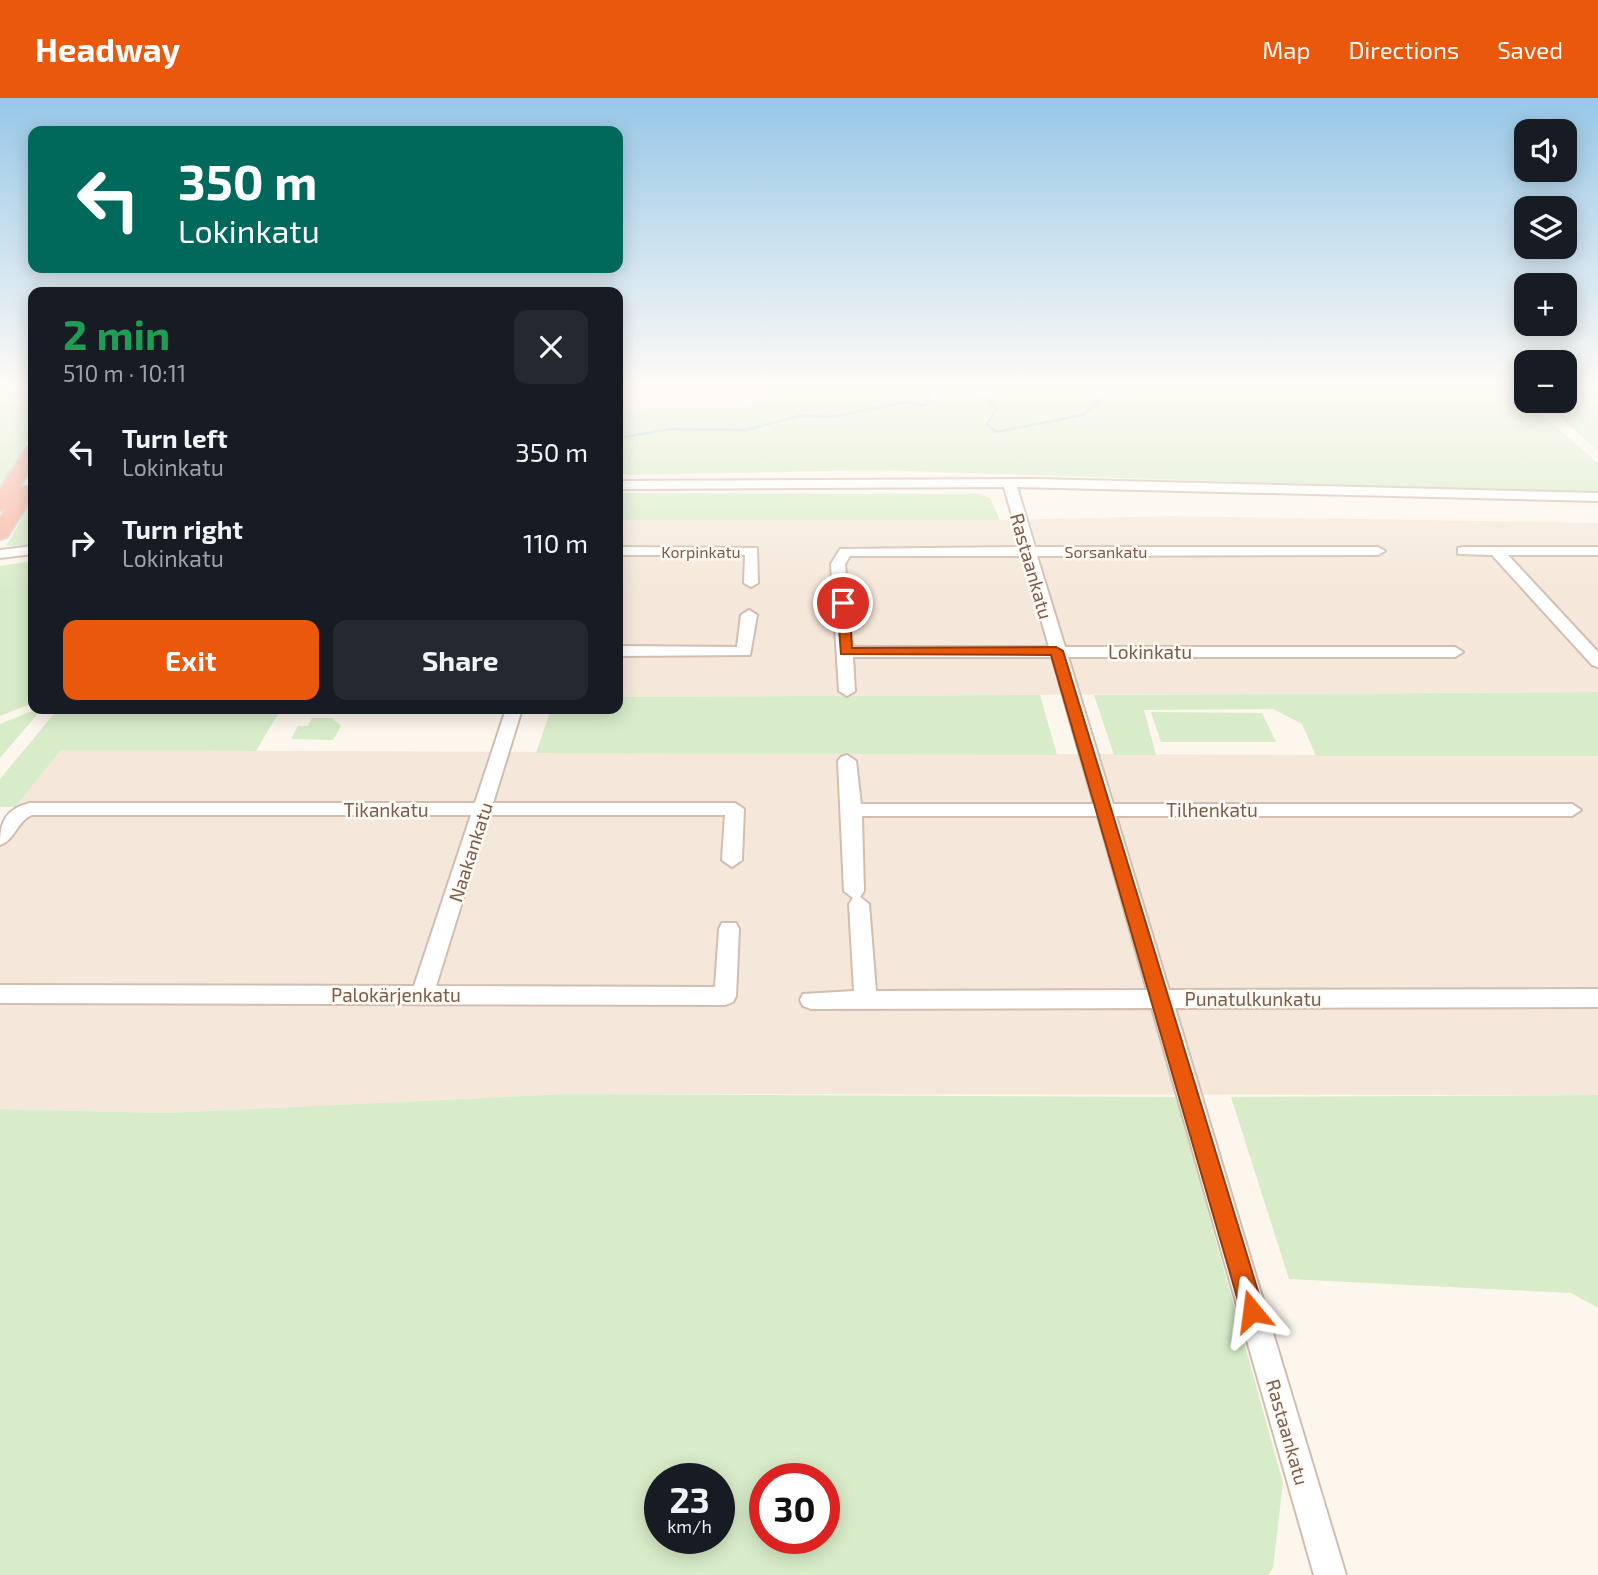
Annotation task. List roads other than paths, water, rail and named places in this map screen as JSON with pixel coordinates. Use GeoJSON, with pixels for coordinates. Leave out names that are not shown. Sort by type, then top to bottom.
{"type":"FeatureCollection","features":[{"type":"Feature","properties":{"kind":"highway"},"geometry":{"type":"LineString","coordinates":[[0,504],[28,459]]}},
{"type":"Feature","properties":{"kind":"highway"},"geometry":{"type":"LineString","coordinates":[[0,533],[28,490]]}},
{"type":"Feature","properties":{"kind":"street"},"geometry":{"type":"LineString","coordinates":[[623,485],[1009,483],[1598,497]]}},
{"type":"Feature","properties":{"kind":"street","name":"Rastaankatu"},"geometry":{"type":"LineString","coordinates":[[1009,483],[1056,651],[1330,1575]]}},
{"type":"Feature","properties":{"kind":"street"},"geometry":{"type":"LineString","coordinates":[[0,554],[28,551]]}},
{"type":"Feature","properties":{"kind":"street","name":"Korpinkatu"},"geometry":{"type":"LineString","coordinates":[[623,551],[752,551],[751,583]]}},
{"type":"Feature","properties":{"kind":"street","name":"Sorsankatu"},"geometry":{"type":"LineString","coordinates":[[845,652],[838,564],[845,552],[1378,551]]}},
{"type":"Feature","properties":{"kind":"street"},"geometry":{"type":"LineString","coordinates":[[1463,551],[1598,551]]}},
{"type":"Feature","properties":{"kind":"street"},"geometry":{"type":"LineString","coordinates":[[1496,551],[1595,654]]}},
{"type":"Feature","properties":{"kind":"street"},"geometry":{"type":"LineString","coordinates":[[623,651],[744,652],[749,615]]}},
{"type":"Feature","properties":{"kind":"street"},"geometry":{"type":"LineString","coordinates":[[845,652],[847,691]]}},
{"type":"Feature","properties":{"kind":"street","name":"Lokinkatu"},"geometry":{"type":"LineString","coordinates":[[845,652],[1455,652]]}},
{"type":"Feature","properties":{"kind":"street","name":"Naakankatu"},"geometry":{"type":"LineString","coordinates":[[423,994],[512,714]]}},
{"type":"Feature","properties":{"kind":"street"},"geometry":{"type":"LineString","coordinates":[[847,761],[865,998]]}},
{"type":"Feature","properties":{"kind":"street","name":"Tikankatu"},"geometry":{"type":"LineString","coordinates":[[0,838],[19,813],[30,809],[735,809],[732,860]]}},
{"type":"Feature","properties":{"kind":"street","name":"Tilhenkatu"},"geometry":{"type":"LineString","coordinates":[[852,810],[1572,810]]}},
{"type":"Feature","properties":{"kind":"street","name":"Palokärjenkatu"},"geometry":{"type":"LineString","coordinates":[[0,994],[725,996],[729,929]]}},
{"type":"Feature","properties":{"kind":"street","name":"Punatulkunkatu"},"geometry":{"type":"LineString","coordinates":[[811,1000],[1598,998]]}}]}
